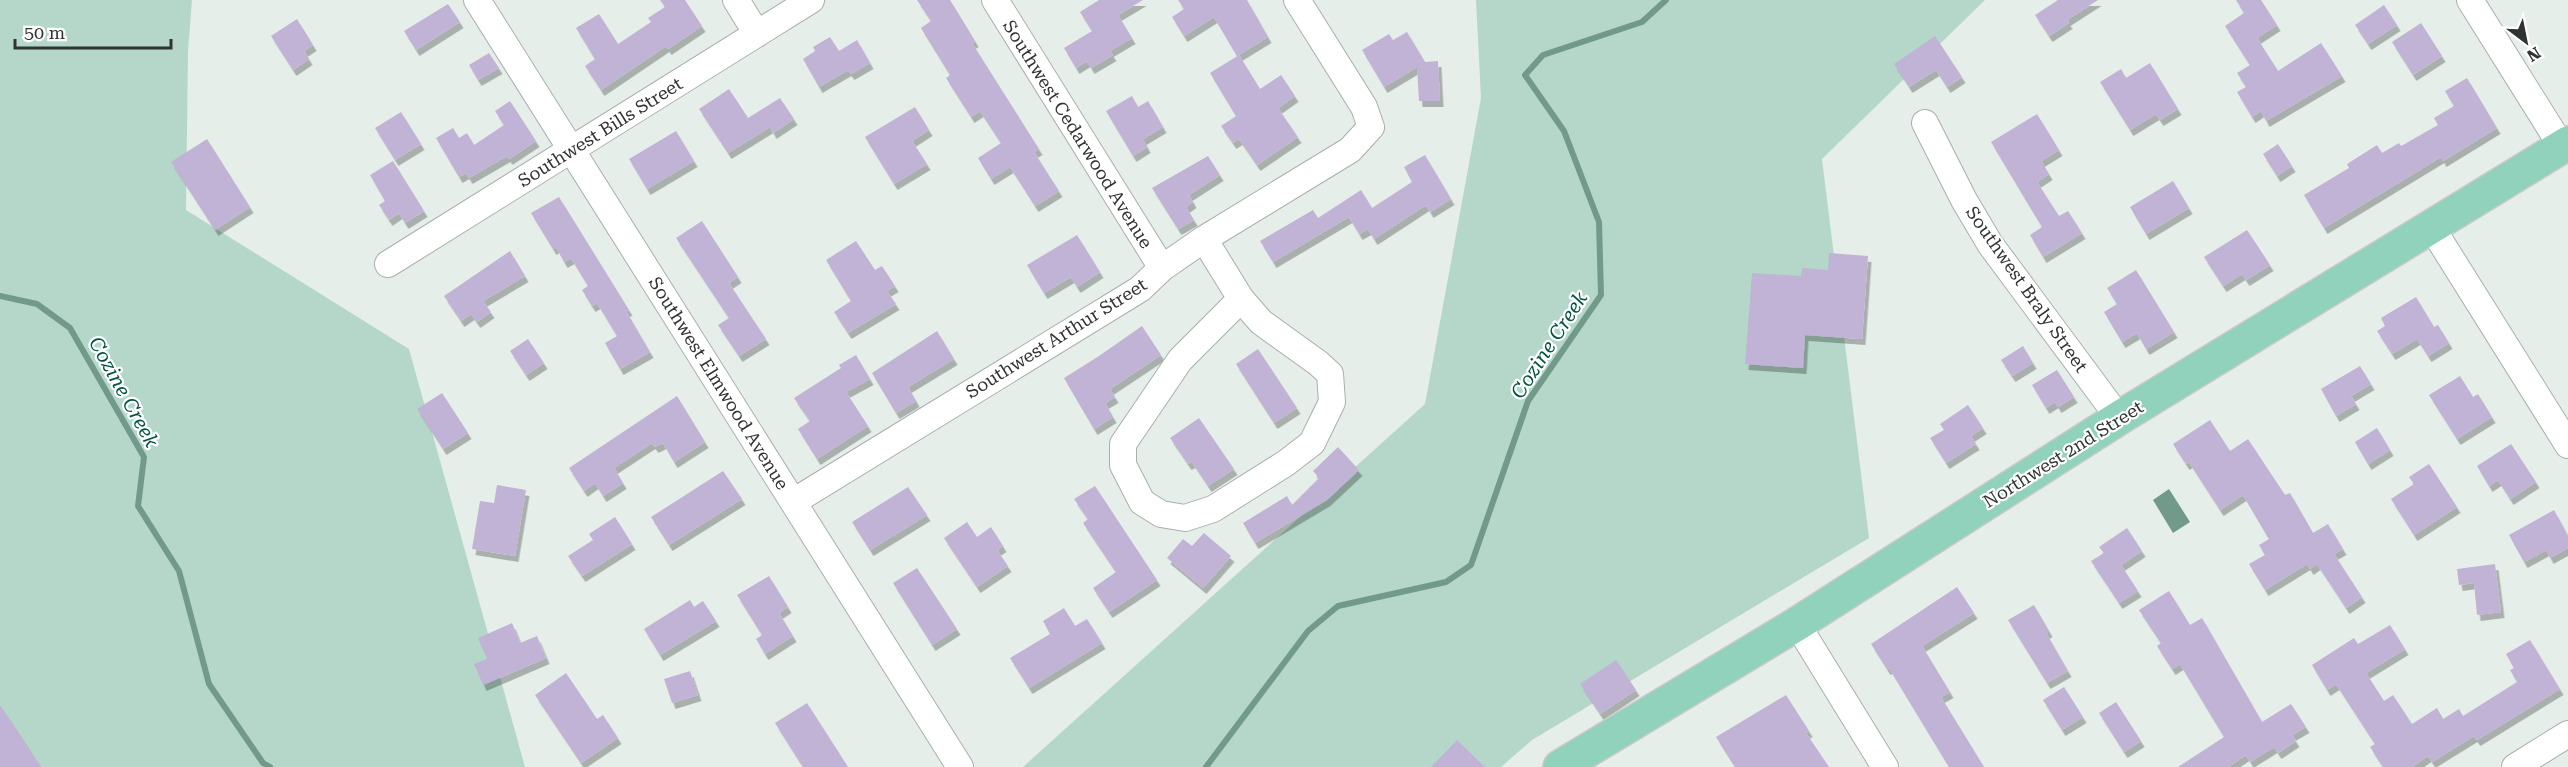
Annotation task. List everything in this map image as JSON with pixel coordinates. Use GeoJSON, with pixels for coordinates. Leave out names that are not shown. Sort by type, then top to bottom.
{"type":"FeatureCollection","features":[{"type":"Feature","properties":{"kind":"main road","name":"Northwest 2nd Street"},"geometry":{"type":"LineString","coordinates":[[1567,765],[1797,624],[2119,418],[2565,145]]}},
{"type":"Feature","properties":{"kind":"street","name":"Southwest Elmwood Avenue"},"geometry":{"type":"LineString","coordinates":[[477,0],[960,767]]}},
{"type":"Feature","properties":{"kind":"street"},"geometry":{"type":"LineString","coordinates":[[736,0],[757,34]]}},
{"type":"Feature","properties":{"kind":"street","name":"Southwest Bills Street"},"geometry":{"type":"LineString","coordinates":[[388,264],[811,0]]}},
{"type":"Feature","properties":{"kind":"street","name":"Southwest Cedarwood Avenue"},"geometry":{"type":"LineString","coordinates":[[995,0],[1162,268]]}},
{"type":"Feature","properties":{"kind":"street","name":"Southwest Arthur Street"},"geometry":{"type":"LineString","coordinates":[[793,502],[1140,289],[1162,268],[1204,239],[1350,150],[1371,127],[1364,107],[1297,0]]}},
{"type":"Feature","properties":{"kind":"street"},"geometry":{"type":"LineString","coordinates":[[2470,0],[2565,145]]}},
{"type":"Feature","properties":{"kind":"street","name":"Southwest Braly Street"},"geometry":{"type":"LineString","coordinates":[[1925,123],[1964,200],[1990,244],[2119,418]]}},
{"type":"Feature","properties":{"kind":"street"},"geometry":{"type":"LineString","coordinates":[[2432,228],[2568,445]]}},
{"type":"Feature","properties":{"kind":"street"},"geometry":{"type":"LineString","coordinates":[[1204,239],[1240,299],[1261,322],[1318,363],[1330,375],[1332,402],[1312,443],[1286,463],[1213,509],[1185,518],[1161,514],[1142,502],[1123,465],[1123,444],[1180,360],[1240,299]]}},
{"type":"Feature","properties":{"kind":"street"},"geometry":{"type":"LineString","coordinates":[[1797,624],[1885,767]]}},
{"type":"Feature","properties":{"kind":"street"},"geometry":{"type":"LineString","coordinates":[[2515,767],[2568,734]]}},
{"type":"Feature","properties":{"kind":"shaded area"},"geometry":{"type":"Polygon","coordinates":[[[0,0],[192,0],[188,51],[186,210],[409,349],[525,767],[20,767],[0,739],[0,0]]]}},
{"type":"Feature","properties":{"kind":"shaded area"},"geometry":{"type":"Polygon","coordinates":[[[1476,0],[1985,0],[1822,159],[1869,538],[1532,740],[1501,767],[1023,767],[1425,404],[1481,98],[1476,0]]]}},
{"type":"Feature","properties":{"kind":"shaded area"},"geometry":{"type":"Polygon","coordinates":[[[2169,489],[2190,522],[2173,533],[2153,500],[2169,489]]]}},
{"type":"Feature","properties":{"kind":"building"},"geometry":{"type":"Polygon","coordinates":[[[660,0],[685,0],[702,26],[668,49],[666,46],[601,90],[585,66],[595,59],[576,28],[599,14],[618,44],[651,22],[648,18],[665,7],[660,0]]]}},
{"type":"Feature","properties":{"kind":"building"},"geometry":{"type":"Polygon","coordinates":[[[917,0],[950,0],[975,41],[972,43],[1039,149],[1034,152],[1059,191],[1035,206],[1010,167],[991,179],[978,158],[1001,143],[980,111],[971,117],[946,78],[950,75],[921,28],[931,21],[917,0]]]}},
{"type":"Feature","properties":{"kind":"building"},"geometry":{"type":"Polygon","coordinates":[[[1099,0],[1143,0],[1118,15],[1132,38],[1110,51],[1113,55],[1091,68],[1087,61],[1076,68],[1064,48],[1092,31],[1080,12],[1099,0]]]}},
{"type":"Feature","properties":{"kind":"building"},"geometry":{"type":"Polygon","coordinates":[[[1178,0],[1247,0],[1268,37],[1237,56],[1214,17],[1184,36],[1172,17],[1184,9],[1178,0]]]}},
{"type":"Feature","properties":{"kind":"building"},"geometry":{"type":"Polygon","coordinates":[[[2058,0],[2098,0],[2067,20],[2069,23],[2049,36],[2035,15],[2058,0]]]}},
{"type":"Feature","properties":{"kind":"building"},"geometry":{"type":"Polygon","coordinates":[[[2236,0],[2261,0],[2277,25],[2257,38],[2278,71],[2321,43],[2342,76],[2266,121],[2261,111],[2252,117],[2237,92],[2246,87],[2237,73],[2250,65],[2225,26],[2244,13],[2236,0]]]}},
{"type":"Feature","properties":{"kind":"building"},"geometry":{"type":"Polygon","coordinates":[[[448,4],[460,22],[416,50],[404,31],[448,4]]]}},
{"type":"Feature","properties":{"kind":"building"},"geometry":{"type":"Polygon","coordinates":[[[2384,5],[2397,25],[2368,44],[2355,25],[2384,5]]]}},
{"type":"Feature","properties":{"kind":"building"},"geometry":{"type":"Polygon","coordinates":[[[297,19],[313,45],[304,51],[309,59],[293,70],[271,36],[297,19]]]}},
{"type":"Feature","properties":{"kind":"building"},"geometry":{"type":"Polygon","coordinates":[[[2421,23],[2442,56],[2413,75],[2392,42],[2421,23]]]}},
{"type":"Feature","properties":{"kind":"building"},"geometry":{"type":"Polygon","coordinates":[[[1407,32],[1425,62],[1438,61],[1440,101],[1419,101],[1417,67],[1384,87],[1362,50],[1389,34],[1393,40],[1407,32]]]}},
{"type":"Feature","properties":{"kind":"building"},"geometry":{"type":"Polygon","coordinates":[[[1935,36],[1962,77],[1947,87],[1936,70],[1909,87],[1894,64],[1935,36]]]}},
{"type":"Feature","properties":{"kind":"building"},"geometry":{"type":"Polygon","coordinates":[[[830,37],[839,51],[857,40],[870,63],[851,74],[848,70],[819,87],[803,59],[815,51],[813,47],[830,37]]]}},
{"type":"Feature","properties":{"kind":"building"},"geometry":{"type":"Polygon","coordinates":[[[489,53],[499,68],[478,80],[469,65],[489,53]]]}},
{"type":"Feature","properties":{"kind":"building"},"geometry":{"type":"Polygon","coordinates":[[[1239,55],[1260,89],[1281,75],[1295,96],[1278,108],[1298,137],[1257,165],[1239,139],[1233,143],[1221,126],[1236,116],[1210,73],[1239,55]]]}},
{"type":"Feature","properties":{"kind":"building"},"geometry":{"type":"Polygon","coordinates":[[[2150,63],[2178,109],[2160,120],[2156,114],[2130,130],[2100,82],[2121,69],[2126,78],[2150,63]]]}},
{"type":"Feature","properties":{"kind":"building"},"geometry":{"type":"Polygon","coordinates":[[[2467,78],[2497,128],[2443,161],[2441,157],[2324,228],[2304,195],[2349,168],[2347,164],[2377,145],[2382,153],[2399,143],[2401,146],[2438,125],[2434,118],[2454,106],[2445,91],[2467,78]]]}},
{"type":"Feature","properties":{"kind":"building"},"geometry":{"type":"Polygon","coordinates":[[[729,89],[748,118],[780,98],[794,119],[773,133],[770,127],[728,153],[699,109],[729,89]]]}},
{"type":"Feature","properties":{"kind":"building"},"geometry":{"type":"Polygon","coordinates":[[[1132,96],[1138,107],[1148,101],[1163,127],[1143,139],[1147,147],[1133,156],[1106,111],[1132,96]]]}},
{"type":"Feature","properties":{"kind":"building"},"geometry":{"type":"Polygon","coordinates":[[[510,101],[536,141],[509,159],[507,156],[469,178],[466,173],[459,177],[436,138],[453,128],[459,138],[467,133],[474,145],[504,125],[495,111],[510,101]]]}},
{"type":"Feature","properties":{"kind":"building"},"geometry":{"type":"Polygon","coordinates":[[[915,107],[929,130],[912,141],[927,164],[894,184],[865,137],[915,107]]]}},
{"type":"Feature","properties":{"kind":"building"},"geometry":{"type":"Polygon","coordinates":[[[401,112],[421,144],[395,160],[375,128],[401,112]]]}},
{"type":"Feature","properties":{"kind":"building"},"geometry":{"type":"Polygon","coordinates":[[[2037,114],[2059,150],[2041,161],[2049,174],[2037,182],[2059,216],[2068,211],[2082,233],[2043,257],[2030,235],[2042,227],[1991,142],[2037,114]]]}},
{"type":"Feature","properties":{"kind":"building"},"geometry":{"type":"Polygon","coordinates":[[[676,131],[694,161],[647,189],[629,159],[676,131]]]}},
{"type":"Feature","properties":{"kind":"building"},"geometry":{"type":"Polygon","coordinates":[[[207,139],[250,207],[215,230],[171,162],[207,139]]]}},
{"type":"Feature","properties":{"kind":"building"},"geometry":{"type":"Polygon","coordinates":[[[2278,144],[2292,166],[2277,176],[2263,154],[2278,144]]]}},
{"type":"Feature","properties":{"kind":"building"},"geometry":{"type":"Polygon","coordinates":[[[1425,155],[1451,199],[1430,212],[1426,205],[1374,239],[1368,229],[1359,234],[1349,217],[1273,262],[1260,241],[1313,210],[1318,218],[1361,190],[1372,208],[1412,182],[1404,167],[1425,155]]]}},
{"type":"Feature","properties":{"kind":"building"},"geometry":{"type":"Polygon","coordinates":[[[1208,156],[1220,175],[1189,195],[1193,202],[1186,207],[1194,220],[1178,229],[1152,188],[1208,156]]]}},
{"type":"Feature","properties":{"kind":"building"},"geometry":{"type":"Polygon","coordinates":[[[393,161],[424,211],[405,223],[399,213],[389,220],[379,205],[385,201],[370,175],[393,161]]]}},
{"type":"Feature","properties":{"kind":"building"},"geometry":{"type":"Polygon","coordinates":[[[2173,181],[2189,208],[2146,234],[2130,207],[2173,181]]]}},
{"type":"Feature","properties":{"kind":"building"},"geometry":{"type":"Polygon","coordinates":[[[559,197],[629,310],[626,311],[650,352],[620,369],[605,343],[617,336],[597,303],[592,306],[582,290],[588,286],[571,258],[564,262],[556,247],[553,249],[531,213],[559,197]]]}},
{"type":"Feature","properties":{"kind":"building"},"geometry":{"type":"Polygon","coordinates":[[[702,221],[738,277],[729,283],[766,339],[739,356],[718,325],[729,318],[676,238],[702,221]]]}},
{"type":"Feature","properties":{"kind":"building"},"geometry":{"type":"Polygon","coordinates":[[[2247,230],[2270,265],[2246,280],[2242,274],[2223,286],[2204,257],[2247,230]]]}},
{"type":"Feature","properties":{"kind":"building"},"geometry":{"type":"Polygon","coordinates":[[[1077,235],[1100,272],[1077,287],[1071,277],[1044,293],[1027,265],[1077,235]]]}},
{"type":"Feature","properties":{"kind":"building"},"geometry":{"type":"Polygon","coordinates":[[[856,241],[875,270],[882,266],[895,286],[887,291],[896,304],[848,333],[834,312],[851,301],[826,260],[856,241]]]}},
{"type":"Feature","properties":{"kind":"building"},"geometry":{"type":"Polygon","coordinates":[[[510,251],[525,276],[483,301],[491,312],[477,322],[471,314],[461,321],[444,296],[510,251]]]}},
{"type":"Feature","properties":{"kind":"building"},"geometry":{"type":"Polygon","coordinates":[[[1829,253],[1868,256],[1862,339],[1805,335],[1803,368],[1745,364],[1752,273],[1801,276],[1802,268],[1828,270],[1829,253]]]}},
{"type":"Feature","properties":{"kind":"building"},"geometry":{"type":"Polygon","coordinates":[[[2136,270],[2174,332],[2146,349],[2137,333],[2122,342],[2104,312],[2117,304],[2107,288],[2136,270]]]}},
{"type":"Feature","properties":{"kind":"building"},"geometry":{"type":"Polygon","coordinates":[[[2416,297],[2434,327],[2438,325],[2449,343],[2428,356],[2417,339],[2392,354],[2377,331],[2385,326],[2381,318],[2416,297]]]}},
{"type":"Feature","properties":{"kind":"building"},"geometry":{"type":"Polygon","coordinates":[[[1142,326],[1161,355],[1110,389],[1115,397],[1105,403],[1113,417],[1094,429],[1064,378],[1142,326]]]}},
{"type":"Feature","properties":{"kind":"building"},"geometry":{"type":"Polygon","coordinates":[[[937,331],[954,359],[908,387],[916,401],[896,413],[872,373],[937,331]]]}},
{"type":"Feature","properties":{"kind":"building"},"geometry":{"type":"Polygon","coordinates":[[[528,339],[544,363],[526,375],[510,351],[528,339]]]}},
{"type":"Feature","properties":{"kind":"building"},"geometry":{"type":"Polygon","coordinates":[[[2023,346],[2033,363],[2012,376],[2001,360],[2023,346]]]}},
{"type":"Feature","properties":{"kind":"building"},"geometry":{"type":"Polygon","coordinates":[[[1258,349],[1297,408],[1274,423],[1236,364],[1258,349]]]}},
{"type":"Feature","properties":{"kind":"building"},"geometry":{"type":"Polygon","coordinates":[[[856,355],[870,379],[846,392],[868,426],[817,459],[798,429],[810,421],[794,398],[841,368],[839,365],[856,355]]]}},
{"type":"Feature","properties":{"kind":"building"},"geometry":{"type":"Polygon","coordinates":[[[2360,366],[2371,384],[2351,396],[2356,404],[2336,416],[2321,389],[2360,366]]]}},
{"type":"Feature","properties":{"kind":"building"},"geometry":{"type":"Polygon","coordinates":[[[2057,370],[2074,397],[2058,407],[2055,402],[2046,408],[2032,385],[2057,370]]]}},
{"type":"Feature","properties":{"kind":"building"},"geometry":{"type":"Polygon","coordinates":[[[2460,376],[2473,397],[2478,394],[2492,417],[2457,439],[2429,395],[2460,376]]]}},
{"type":"Feature","properties":{"kind":"building"},"geometry":{"type":"Polygon","coordinates":[[[442,393],[468,433],[443,449],[417,409],[442,393]]]}},
{"type":"Feature","properties":{"kind":"building"},"geometry":{"type":"Polygon","coordinates":[[[677,396],[705,442],[674,462],[663,443],[655,447],[652,443],[614,468],[623,483],[603,496],[595,483],[584,491],[569,468],[677,396]]]}},
{"type":"Feature","properties":{"kind":"building"},"geometry":{"type":"Polygon","coordinates":[[[1968,405],[1983,428],[1971,436],[1976,444],[1946,463],[1930,438],[1944,430],[1940,424],[1968,405]]]}},
{"type":"Feature","properties":{"kind":"building"},"geometry":{"type":"Polygon","coordinates":[[[1199,418],[1234,469],[1208,486],[1192,462],[1188,464],[1170,438],[1199,418]]]}},
{"type":"Feature","properties":{"kind":"building"},"geometry":{"type":"Polygon","coordinates":[[[2210,420],[2230,451],[2248,439],[2285,495],[2290,493],[2313,533],[2328,524],[2343,549],[2334,554],[2362,597],[2346,608],[2317,564],[2310,569],[2307,564],[2265,590],[2249,564],[2265,555],[2259,545],[2269,539],[2243,495],[2220,510],[2189,462],[2186,464],[2173,444],[2210,420]]]}},
{"type":"Feature","properties":{"kind":"building"},"geometry":{"type":"Polygon","coordinates":[[[2377,428],[2390,450],[2368,464],[2355,442],[2377,428]]]}},
{"type":"Feature","properties":{"kind":"building"},"geometry":{"type":"Polygon","coordinates":[[[2511,444],[2536,482],[2510,499],[2498,480],[2489,486],[2477,466],[2511,444]]]}},
{"type":"Feature","properties":{"kind":"building"},"geometry":{"type":"Polygon","coordinates":[[[1338,447],[1359,470],[1327,500],[1255,543],[1243,523],[1287,496],[1292,505],[1319,478],[1313,471],[1338,447]]]}},
{"type":"Feature","properties":{"kind":"building"},"geometry":{"type":"Polygon","coordinates":[[[2429,464],[2457,507],[2414,535],[2391,499],[2414,484],[2409,477],[2429,464]]]}},
{"type":"Feature","properties":{"kind":"building"},"geometry":{"type":"Polygon","coordinates":[[[723,471],[742,499],[669,545],[651,517],[723,471]]]}},
{"type":"Feature","properties":{"kind":"building"},"geometry":{"type":"Polygon","coordinates":[[[497,485],[526,490],[515,556],[472,549],[480,501],[494,503],[497,485]]]}},
{"type":"Feature","properties":{"kind":"building"},"geometry":{"type":"Polygon","coordinates":[[[1095,486],[1157,580],[1109,612],[1093,588],[1116,572],[1083,523],[1088,519],[1074,499],[1095,486]]]}},
{"type":"Feature","properties":{"kind":"building"},"geometry":{"type":"Polygon","coordinates":[[[908,487],[927,515],[870,550],[852,522],[908,487]]]}},
{"type":"Feature","properties":{"kind":"building"},"geometry":{"type":"Polygon","coordinates":[[[2554,510],[2568,536],[2568,548],[2550,558],[2546,550],[2524,562],[2509,535],[2554,510]]]}},
{"type":"Feature","properties":{"kind":"building"},"geometry":{"type":"Polygon","coordinates":[[[615,517],[632,544],[582,576],[568,556],[593,540],[589,534],[615,517]]]}},
{"type":"Feature","properties":{"kind":"building"},"geometry":{"type":"Polygon","coordinates":[[[967,522],[977,537],[991,527],[1003,546],[997,550],[1008,566],[977,587],[944,538],[967,522]]]}},
{"type":"Feature","properties":{"kind":"building"},"geometry":{"type":"Polygon","coordinates":[[[2127,528],[2142,551],[2121,565],[2138,591],[2119,603],[2091,561],[2104,553],[2099,547],[2127,528]]]}},
{"type":"Feature","properties":{"kind":"building"},"geometry":{"type":"Polygon","coordinates":[[[1204,533],[1231,556],[1203,588],[1167,558],[1183,539],[1192,546],[1204,533]]]}},
{"type":"Feature","properties":{"kind":"building"},"geometry":{"type":"Polygon","coordinates":[[[2495,564],[2501,612],[2477,615],[2474,583],[2459,585],[2457,569],[2495,564]]]}},
{"type":"Feature","properties":{"kind":"building"},"geometry":{"type":"Polygon","coordinates":[[[917,568],[957,629],[932,645],[893,583],[917,568]]]}},
{"type":"Feature","properties":{"kind":"building"},"geometry":{"type":"Polygon","coordinates":[[[769,576],[788,607],[779,613],[793,636],[765,654],[756,639],[762,635],[737,595],[769,576]]]}},
{"type":"Feature","properties":{"kind":"building"},"geometry":{"type":"Polygon","coordinates":[[[1957,587],[1974,613],[1922,646],[1950,692],[1941,697],[1984,767],[1949,767],[1889,668],[1887,669],[1871,644],[1957,587]]]}},
{"type":"Feature","properties":{"kind":"building"},"geometry":{"type":"Polygon","coordinates":[[[2169,591],[2190,625],[2202,618],[2262,722],[2291,704],[2306,727],[2292,735],[2296,741],[2278,753],[2274,747],[2250,762],[2246,755],[2228,767],[2178,767],[2224,737],[2180,664],[2172,669],[2157,646],[2161,643],[2139,610],[2169,591]]]}},
{"type":"Feature","properties":{"kind":"building"},"geometry":{"type":"Polygon","coordinates":[[[690,600],[694,607],[703,601],[716,621],[660,655],[644,629],[690,600]]]}},
{"type":"Feature","properties":{"kind":"building"},"geometry":{"type":"Polygon","coordinates":[[[2034,605],[2049,631],[2046,633],[2068,671],[2047,683],[2008,620],[2034,605]]]}},
{"type":"Feature","properties":{"kind":"building"},"geometry":{"type":"Polygon","coordinates":[[[1064,608],[1075,626],[1087,619],[1102,643],[1029,688],[1010,658],[1050,634],[1043,621],[1064,608]]]}},
{"type":"Feature","properties":{"kind":"building"},"geometry":{"type":"Polygon","coordinates":[[[512,623],[520,643],[537,636],[546,658],[483,685],[474,664],[487,659],[478,638],[512,623]]]}},
{"type":"Feature","properties":{"kind":"building"},"geometry":{"type":"Polygon","coordinates":[[[2390,625],[2405,649],[2366,673],[2384,701],[2393,695],[2412,724],[2437,708],[2443,719],[2459,709],[2463,716],[2517,682],[2510,670],[2514,668],[2506,654],[2530,640],[2560,689],[2477,740],[2474,736],[2432,762],[2428,756],[2412,767],[2383,767],[2370,747],[2375,744],[2336,684],[2327,690],[2312,665],[2354,638],[2358,644],[2390,625]]]}},
{"type":"Feature","properties":{"kind":"building"},"geometry":{"type":"Polygon","coordinates":[[[1616,660],[1636,690],[1600,714],[1580,684],[1616,660]]]}},
{"type":"Feature","properties":{"kind":"building"},"geometry":{"type":"Polygon","coordinates":[[[690,671],[698,695],[672,703],[664,679],[690,671]]]}},
{"type":"Feature","properties":{"kind":"building"},"geometry":{"type":"Polygon","coordinates":[[[566,673],[597,719],[603,715],[618,738],[581,763],[535,695],[566,673]]]}},
{"type":"Feature","properties":{"kind":"building"},"geometry":{"type":"Polygon","coordinates":[[[2064,687],[2083,717],[2062,730],[2043,700],[2064,687]]]}},
{"type":"Feature","properties":{"kind":"building"},"geometry":{"type":"Polygon","coordinates":[[[1786,695],[1809,731],[1806,733],[1829,767],[1735,767],[1716,737],[1786,695]]]}},
{"type":"Feature","properties":{"kind":"building"},"geometry":{"type":"Polygon","coordinates":[[[2116,702],[2141,741],[2124,752],[2099,713],[2116,702]]]}},
{"type":"Feature","properties":{"kind":"building"},"geometry":{"type":"Polygon","coordinates":[[[807,703],[848,767],[803,767],[775,723],[807,703]]]}},
{"type":"Feature","properties":{"kind":"building"},"geometry":{"type":"Polygon","coordinates":[[[0,705],[17,730],[41,767],[0,767],[0,705]]]}},
{"type":"Feature","properties":{"kind":"building"},"geometry":{"type":"Polygon","coordinates":[[[1457,740],[1485,767],[1431,767],[1457,740]]]}},
{"type":"Feature","properties":{"kind":"waterway","name":"Cozine Creek"},"geometry":{"type":"LineString","coordinates":[[1206,767],[1308,631],[1338,606],[1446,582],[1471,565],[1528,401],[1601,295],[1599,222],[1564,131],[1525,75],[1543,55],[1642,22],[1666,0]]}},
{"type":"Feature","properties":{"kind":"waterway","name":"Cozine Creek"},"geometry":{"type":"LineString","coordinates":[[0,296],[37,304],[70,328],[144,457],[138,506],[179,571],[209,684],[263,763],[270,767]]}}]}
